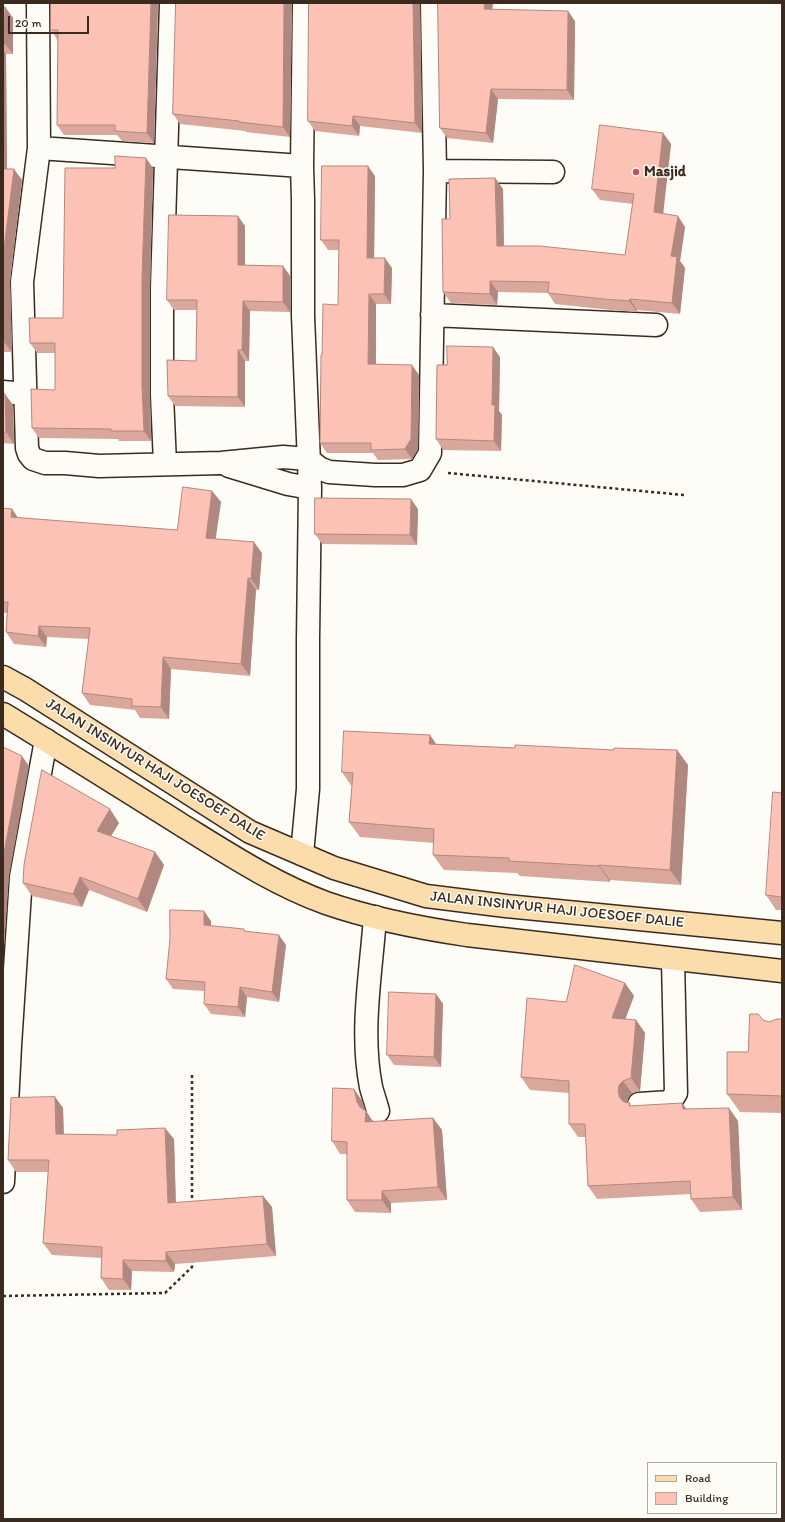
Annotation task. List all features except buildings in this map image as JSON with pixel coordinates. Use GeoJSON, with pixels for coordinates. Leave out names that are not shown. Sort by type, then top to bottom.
{"type":"FeatureCollection","features":[{"type":"Feature","properties":{"kind":"main road","name":"JALAN INSINYUR HAJI JOESOEF DALIE"},"geometry":{"type":"LineString","coordinates":[[3,677],[25,689],[250,832],[334,868],[426,896],[506,906],[782,933]]}},
{"type":"Feature","properties":{"kind":"main road","name":"JALAN INSINYUR HAJI JOESOEF DALIE"},"geometry":{"type":"LineString","coordinates":[[3,714],[236,858],[288,886],[326,903],[419,928],[673,960],[782,971]]}},
{"type":"Feature","properties":{"kind":"street"},"geometry":{"type":"LineString","coordinates":[[38,3],[39,148],[22,282],[27,448],[29,454],[33,459],[45,463],[99,466],[221,463],[283,457],[308,459],[319,468],[329,472],[375,475],[403,475],[420,470],[430,453],[435,171],[432,3]]}},
{"type":"Feature","properties":{"kind":"street"},"geometry":{"type":"LineString","coordinates":[[165,464],[162,395],[162,287],[171,3]]}},
{"type":"Feature","properties":{"kind":"street"},"geometry":{"type":"LineString","coordinates":[[302,854],[308,789],[310,488],[303,316],[302,166],[304,3]]}},
{"type":"Feature","properties":{"kind":"street"},"geometry":{"type":"LineString","coordinates":[[39,148],[302,166]]}},
{"type":"Feature","properties":{"kind":"street"},"geometry":{"type":"LineString","coordinates":[[435,171],[554,172]]}},
{"type":"Feature","properties":{"kind":"street"},"geometry":{"type":"LineString","coordinates":[[432,315],[656,324]]}},
{"type":"Feature","properties":{"kind":"street"},"geometry":{"type":"LineString","coordinates":[[3,392],[26,394]]}},
{"type":"Feature","properties":{"kind":"street"},"geometry":{"type":"LineString","coordinates":[[221,463],[245,472],[288,484],[310,488]]}},
{"type":"Feature","properties":{"kind":"street"},"geometry":{"type":"LineString","coordinates":[[3,1182],[21,877],[46,740]]}},
{"type":"Feature","properties":{"kind":"street"},"geometry":{"type":"LineString","coordinates":[[375,917],[367,1032],[368,1063],[371,1088],[378,1111]]}},
{"type":"Feature","properties":{"kind":"street"},"geometry":{"type":"LineString","coordinates":[[639,1104],[670,1102],[676,1093],[673,960]]}},
{"type":"Feature","properties":{"kind":"path"},"geometry":{"type":"LineString","coordinates":[[420,470],[684,495]]}},
{"type":"Feature","properties":{"kind":"path"},"geometry":{"type":"LineString","coordinates":[[192,1074],[192,1205]]}},
{"type":"Feature","properties":{"kind":"path"},"geometry":{"type":"LineString","coordinates":[[3,1296],[165,1293],[192,1267],[192,1259]]}},
{"type":"Feature","properties":{"kind":"place","name":"Masjid"},"geometry":{"type":"Point","coordinates":[636,172]}}]}
